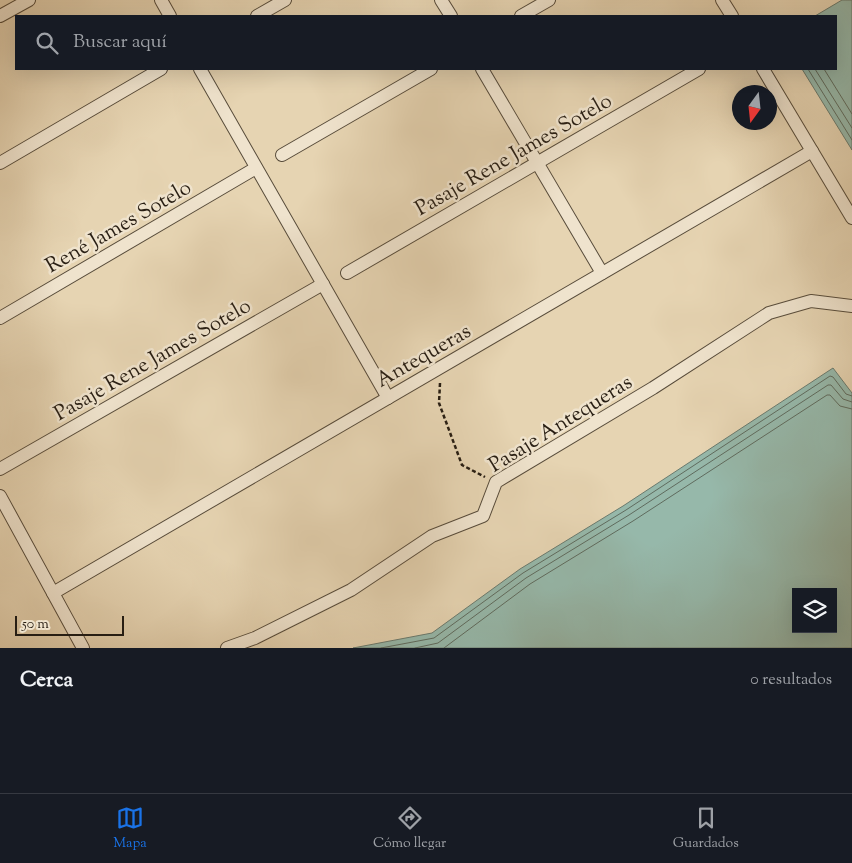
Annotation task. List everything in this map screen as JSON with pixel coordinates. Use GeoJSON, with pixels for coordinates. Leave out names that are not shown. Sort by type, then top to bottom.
{"type":"FeatureCollection","features":[{"type":"Feature","properties":{"kind":"street"},"geometry":{"type":"LineString","coordinates":[[0,16],[29,0]]}},
{"type":"Feature","properties":{"kind":"street"},"geometry":{"type":"LineString","coordinates":[[161,0],[169,15]]}},
{"type":"Feature","properties":{"kind":"street"},"geometry":{"type":"LineString","coordinates":[[259,15],[285,0]]}},
{"type":"Feature","properties":{"kind":"street"},"geometry":{"type":"LineString","coordinates":[[442,0],[450,15]]}},
{"type":"Feature","properties":{"kind":"street"},"geometry":{"type":"LineString","coordinates":[[523,15],[549,0]]}},
{"type":"Feature","properties":{"kind":"street"},"geometry":{"type":"LineString","coordinates":[[722,0],[731,15]]}},
{"type":"Feature","properties":{"kind":"street"},"geometry":{"type":"LineString","coordinates":[[0,163],[159,70]]}},
{"type":"Feature","properties":{"kind":"street"},"geometry":{"type":"LineString","coordinates":[[201,70],[388,398]]}},
{"type":"Feature","properties":{"kind":"street"},"geometry":{"type":"LineString","coordinates":[[282,155],[429,70]]}},
{"type":"Feature","properties":{"kind":"street"},"geometry":{"type":"LineString","coordinates":[[483,70],[602,273]]}},
{"type":"Feature","properties":{"kind":"street","name":"Pasaje Rene James Sotelo"},"geometry":{"type":"LineString","coordinates":[[347,274],[697,70]]}},
{"type":"Feature","properties":{"kind":"street"},"geometry":{"type":"LineString","coordinates":[[764,70],[852,218]]}},
{"type":"Feature","properties":{"kind":"street","name":"Antequeras"},"geometry":{"type":"LineString","coordinates":[[53,593],[812,151]]}},
{"type":"Feature","properties":{"kind":"street","name":"René James Sotelo"},"geometry":{"type":"LineString","coordinates":[[0,318],[256,168]]}},
{"type":"Feature","properties":{"kind":"street","name":"Pasaje Rene James Sotelo"},"geometry":{"type":"LineString","coordinates":[[0,469],[323,284]]}},
{"type":"Feature","properties":{"kind":"street","name":"Pasaje Antequeras"},"geometry":{"type":"LineString","coordinates":[[227,648],[255,638],[351,590],[432,536],[483,516],[496,482],[654,388],[769,313],[811,301],[852,306]]}},
{"type":"Feature","properties":{"kind":"street"},"geometry":{"type":"LineString","coordinates":[[0,496],[83,648]]}},
{"type":"Feature","properties":{"kind":"path"},"geometry":{"type":"LineString","coordinates":[[441,367],[439,403],[462,465],[496,482]]}},
{"type":"Feature","properties":{"kind":"water"},"geometry":{"type":"Polygon","coordinates":[[[842,0],[852,0],[852,150],[803,70],[837,70],[837,15],[817,15],[842,0]]]}},
{"type":"Feature","properties":{"kind":"water"},"geometry":{"type":"Polygon","coordinates":[[[833,368],[852,393],[852,648],[353,648],[432,633],[520,569],[623,506],[833,368]]]}}]}
